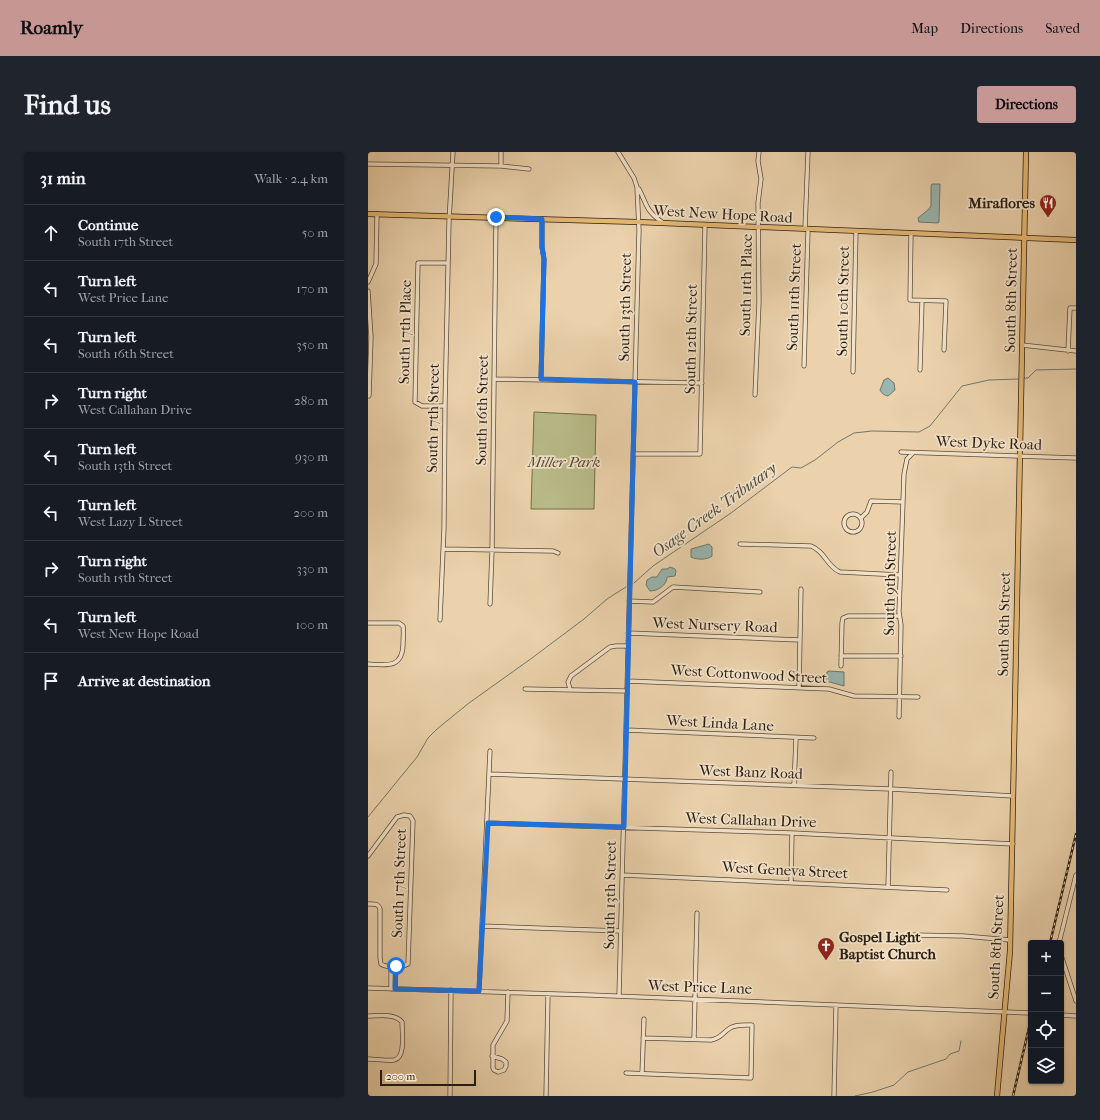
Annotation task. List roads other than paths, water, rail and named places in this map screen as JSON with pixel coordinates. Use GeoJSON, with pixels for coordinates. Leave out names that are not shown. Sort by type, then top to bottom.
{"type":"FeatureCollection","features":[{"type":"Feature","properties":{"kind":"main road","name":"South 8th Street"},"geometry":{"type":"LineString","coordinates":[[996,1096],[1010,940],[1026,152]]}},
{"type":"Feature","properties":{"kind":"main road","name":"West New Hope Road"},"geometry":{"type":"LineString","coordinates":[[368,214],[638,222],[1076,240]]}},
{"type":"Feature","properties":{"kind":"street","name":"South 17th Street"},"geometry":{"type":"LineString","coordinates":[[440,620],[444,549],[445,406],[449,216],[452,152]]}},
{"type":"Feature","properties":{"kind":"street"},"geometry":{"type":"LineString","coordinates":[[500,166],[501,152]]}},
{"type":"Feature","properties":{"kind":"street","name":"South 13th Street"},"geometry":{"type":"LineString","coordinates":[[618,152],[634,178],[637,187],[638,222],[619,996]]}},
{"type":"Feature","properties":{"kind":"street","name":"South 11th Place"},"geometry":{"type":"LineString","coordinates":[[755,395],[759,302],[758,203],[761,179],[758,161],[759,152]]}},
{"type":"Feature","properties":{"kind":"street","name":"South 11th Street"},"geometry":{"type":"LineString","coordinates":[[804,366],[808,152]]}},
{"type":"Feature","properties":{"kind":"street"},"geometry":{"type":"LineString","coordinates":[[368,164],[500,166],[529,169]]}},
{"type":"Feature","properties":{"kind":"street"},"geometry":{"type":"LineString","coordinates":[[637,187],[648,211],[663,223]]}},
{"type":"Feature","properties":{"kind":"street"},"geometry":{"type":"LineString","coordinates":[[368,282],[376,264],[378,214]]}},
{"type":"Feature","properties":{"kind":"street","name":"South 16th Street"},"geometry":{"type":"LineString","coordinates":[[490,604],[496,217]]}},
{"type":"Feature","properties":{"kind":"street"},"geometry":{"type":"LineString","coordinates":[[541,379],[544,259],[542,247],[542,219]]}},
{"type":"Feature","properties":{"kind":"street","name":"South 12th Street"},"geometry":{"type":"LineString","coordinates":[[633,454],[700,454],[706,225]]}},
{"type":"Feature","properties":{"kind":"street","name":"South 10th Street"},"geometry":{"type":"LineString","coordinates":[[853,372],[856,231]]}},
{"type":"Feature","properties":{"kind":"street"},"geometry":{"type":"LineString","coordinates":[[911,233],[910,300],[946,301],[944,350]]}},
{"type":"Feature","properties":{"kind":"street","name":"South 17th Place"},"geometry":{"type":"LineString","coordinates":[[445,406],[422,406],[415,402],[418,263],[448,263]]}},
{"type":"Feature","properties":{"kind":"street"},"geometry":{"type":"LineString","coordinates":[[368,291],[371,337],[369,396]]}},
{"type":"Feature","properties":{"kind":"street"},"geometry":{"type":"LineString","coordinates":[[920,370],[922,301]]}},
{"type":"Feature","properties":{"kind":"street"},"geometry":{"type":"LineString","coordinates":[[1068,351],[1070,308],[1076,308]]}},
{"type":"Feature","properties":{"kind":"street"},"geometry":{"type":"LineString","coordinates":[[1022,345],[1076,351]]}},
{"type":"Feature","properties":{"kind":"street"},"geometry":{"type":"LineString","coordinates":[[494,379],[702,383]]}},
{"type":"Feature","properties":{"kind":"street","name":"West Dyke Road"},"geometry":{"type":"LineString","coordinates":[[901,452],[1076,458]]}},
{"type":"Feature","properties":{"kind":"street","name":"South 9th Street"},"geometry":{"type":"LineString","coordinates":[[899,717],[901,625],[900,575],[904,474],[907,459],[913,453]]}},
{"type":"Feature","properties":{"kind":"street"},"geometry":{"type":"LineString","coordinates":[[861,518],[867,512],[871,501],[903,502]]}},
{"type":"Feature","properties":{"kind":"street"},"geometry":{"type":"LineString","coordinates":[[856,514],[861,518],[862,525],[859,530],[852,532],[845,526],[845,519],[848,516],[856,514]]}},
{"type":"Feature","properties":{"kind":"street"},"geometry":{"type":"LineString","coordinates":[[740,544],[811,546],[822,553],[832,569],[840,572],[900,575]]}},
{"type":"Feature","properties":{"kind":"street"},"geometry":{"type":"LineString","coordinates":[[444,549],[553,551],[558,553]]}},
{"type":"Feature","properties":{"kind":"street"},"geometry":{"type":"LineString","coordinates":[[629,601],[653,602],[673,587],[760,592]]}},
{"type":"Feature","properties":{"kind":"street"},"geometry":{"type":"LineString","coordinates":[[799,688],[801,589]]}},
{"type":"Feature","properties":{"kind":"street"},"geometry":{"type":"LineString","coordinates":[[841,666],[843,618],[848,616],[900,616]]}},
{"type":"Feature","properties":{"kind":"street"},"geometry":{"type":"LineString","coordinates":[[368,623],[398,623],[402,626],[403,652],[395,663],[389,665],[368,664]]}},
{"type":"Feature","properties":{"kind":"street","name":"West Nursery Road"},"geometry":{"type":"LineString","coordinates":[[628,633],[800,640]]}},
{"type":"Feature","properties":{"kind":"street"},"geometry":{"type":"LineString","coordinates":[[570,690],[568,682],[571,676],[610,647],[628,646]]}},
{"type":"Feature","properties":{"kind":"street"},"geometry":{"type":"LineString","coordinates":[[841,656],[900,656]]}},
{"type":"Feature","properties":{"kind":"street","name":"West Cottonwood Street"},"geometry":{"type":"LineString","coordinates":[[627,681],[835,690],[842,694],[854,696],[918,697]]}},
{"type":"Feature","properties":{"kind":"street"},"geometry":{"type":"LineString","coordinates":[[525,689],[627,691]]}},
{"type":"Feature","properties":{"kind":"street","name":"West Linda Lane"},"geometry":{"type":"LineString","coordinates":[[626,730],[814,738]]}},
{"type":"Feature","properties":{"kind":"street"},"geometry":{"type":"LineString","coordinates":[[794,785],[796,738]]}},
{"type":"Feature","properties":{"kind":"street"},"geometry":{"type":"LineString","coordinates":[[479,991],[488,823],[490,751]]}},
{"type":"Feature","properties":{"kind":"street"},"geometry":{"type":"LineString","coordinates":[[888,887],[891,772]]}},
{"type":"Feature","properties":{"kind":"street","name":"West Banz Road"},"geometry":{"type":"LineString","coordinates":[[489,774],[891,789],[1013,796]]}},
{"type":"Feature","properties":{"kind":"street","name":"South 17th Street"},"geometry":{"type":"LineString","coordinates":[[368,856],[397,816],[410,816],[413,821],[409,958],[408,964],[396,966]]}},
{"type":"Feature","properties":{"kind":"street","name":"West Callahan Drive"},"geometry":{"type":"LineString","coordinates":[[488,823],[792,833],[1013,844]]}},
{"type":"Feature","properties":{"kind":"street"},"geometry":{"type":"LineString","coordinates":[[791,882],[792,833]]}},
{"type":"Feature","properties":{"kind":"street","name":"West Geneva Street"},"geometry":{"type":"LineString","coordinates":[[622,875],[947,890]]}},
{"type":"Feature","properties":{"kind":"street"},"geometry":{"type":"LineString","coordinates":[[1061,940],[1076,875]]}},
{"type":"Feature","properties":{"kind":"street"},"geometry":{"type":"LineString","coordinates":[[368,904],[376,904],[379,906],[381,964],[385,966],[396,966],[395,989]]}},
{"type":"Feature","properties":{"kind":"street"},"geometry":{"type":"LineString","coordinates":[[694,1039],[697,913]]}},
{"type":"Feature","properties":{"kind":"street"},"geometry":{"type":"LineString","coordinates":[[482,926],[621,931]]}},
{"type":"Feature","properties":{"kind":"street"},"geometry":{"type":"LineString","coordinates":[[914,935],[964,936],[1010,940]]}},
{"type":"Feature","properties":{"kind":"street"},"geometry":{"type":"LineString","coordinates":[[1064,964],[1076,1001]]}},
{"type":"Feature","properties":{"kind":"street"},"geometry":{"type":"LineString","coordinates":[[390,989],[391,966]]}},
{"type":"Feature","properties":{"kind":"street","name":"West Price Lane"},"geometry":{"type":"LineString","coordinates":[[368,988],[619,996],[1028,1013]]}},
{"type":"Feature","properties":{"kind":"street"},"geometry":{"type":"LineString","coordinates":[[450,1096],[451,990]]}},
{"type":"Feature","properties":{"kind":"street"},"geometry":{"type":"LineString","coordinates":[[492,1056],[506,1062],[504,1070],[498,1072],[494,1070],[492,1056],[492,1048],[494,1041],[507,1021],[508,992]]}},
{"type":"Feature","properties":{"kind":"street"},"geometry":{"type":"LineString","coordinates":[[546,1096],[548,994]]}},
{"type":"Feature","properties":{"kind":"street"},"geometry":{"type":"LineString","coordinates":[[834,1096],[836,1005]]}},
{"type":"Feature","properties":{"kind":"street"},"geometry":{"type":"LineString","coordinates":[[1064,1015],[1076,1016]]}},
{"type":"Feature","properties":{"kind":"street"},"geometry":{"type":"LineString","coordinates":[[368,1016],[394,1016],[399,1018],[402,1022],[402,1052],[399,1057],[395,1060],[368,1059]]}},
{"type":"Feature","properties":{"kind":"street"},"geometry":{"type":"LineString","coordinates":[[642,1074],[644,1019]]}},
{"type":"Feature","properties":{"kind":"street"},"geometry":{"type":"LineString","coordinates":[[626,1073],[751,1078],[752,1025],[737,1025],[730,1028],[718,1039],[711,1040],[643,1038]]}},
{"type":"Feature","properties":{"kind":"water"},"geometry":{"type":"Polygon","coordinates":[[[932,184],[940,184],[939,222],[919,222],[918,218],[931,206],[932,184]]]}},
{"type":"Feature","properties":{"kind":"water"},"geometry":{"type":"Polygon","coordinates":[[[888,378],[894,383],[895,390],[888,396],[883,394],[880,390],[884,380],[888,378]]]}},
{"type":"Feature","properties":{"kind":"water"},"geometry":{"type":"Polygon","coordinates":[[[709,544],[712,547],[712,556],[702,559],[691,557],[691,549],[709,544]]]}},
{"type":"Feature","properties":{"kind":"water"},"geometry":{"type":"Polygon","coordinates":[[[670,567],[675,569],[675,576],[667,577],[667,580],[662,587],[650,591],[646,585],[647,580],[652,577],[657,577],[662,569],[667,569],[670,567]]]}},
{"type":"Feature","properties":{"kind":"water"},"geometry":{"type":"Polygon","coordinates":[[[827,672],[844,672],[844,686],[826,681],[827,672]]]}},
{"type":"Feature","properties":{"kind":"waterway","name":"Osage Creek Tributary"},"geometry":{"type":"LineString","coordinates":[[1023,378],[1028,378],[1036,370],[1076,369]]}},
{"type":"Feature","properties":{"kind":"waterway","name":"Osage Creek Tributary"},"geometry":{"type":"LineString","coordinates":[[634,583],[653,566],[731,513],[792,467],[801,468],[815,460],[838,442],[854,433],[872,431],[919,432],[930,426],[962,386],[989,380],[1019,379]]}},
{"type":"Feature","properties":{"kind":"waterway","name":"Osage Creek Tributary"},"geometry":{"type":"LineString","coordinates":[[368,817],[417,757],[428,738],[437,729],[469,703],[584,619],[607,599],[626,587]]}},
{"type":"Feature","properties":{"kind":"waterway"},"geometry":{"type":"LineString","coordinates":[[855,1096],[894,1085],[908,1072],[946,1059],[950,1054],[959,1051],[961,1041]]}},
{"type":"Feature","properties":{"kind":"railway"},"geometry":{"type":"LineString","coordinates":[[1051,940],[1076,834]]}},
{"type":"Feature","properties":{"kind":"railway"},"geometry":{"type":"LineString","coordinates":[[1013,1096],[1028,1032]]}},
{"type":"Feature","properties":{"kind":"place","name":"Miraflores"},"geometry":{"type":"Point","coordinates":[1048,218]}},
{"type":"Feature","properties":{"kind":"place","name":"Gospel Light Baptist Church"},"geometry":{"type":"Point","coordinates":[826,961]}},
{"type":"Feature","properties":{"kind":"park label","name":"Miller Park"},"geometry":{"type":"Point","coordinates":[564,462]}}]}
